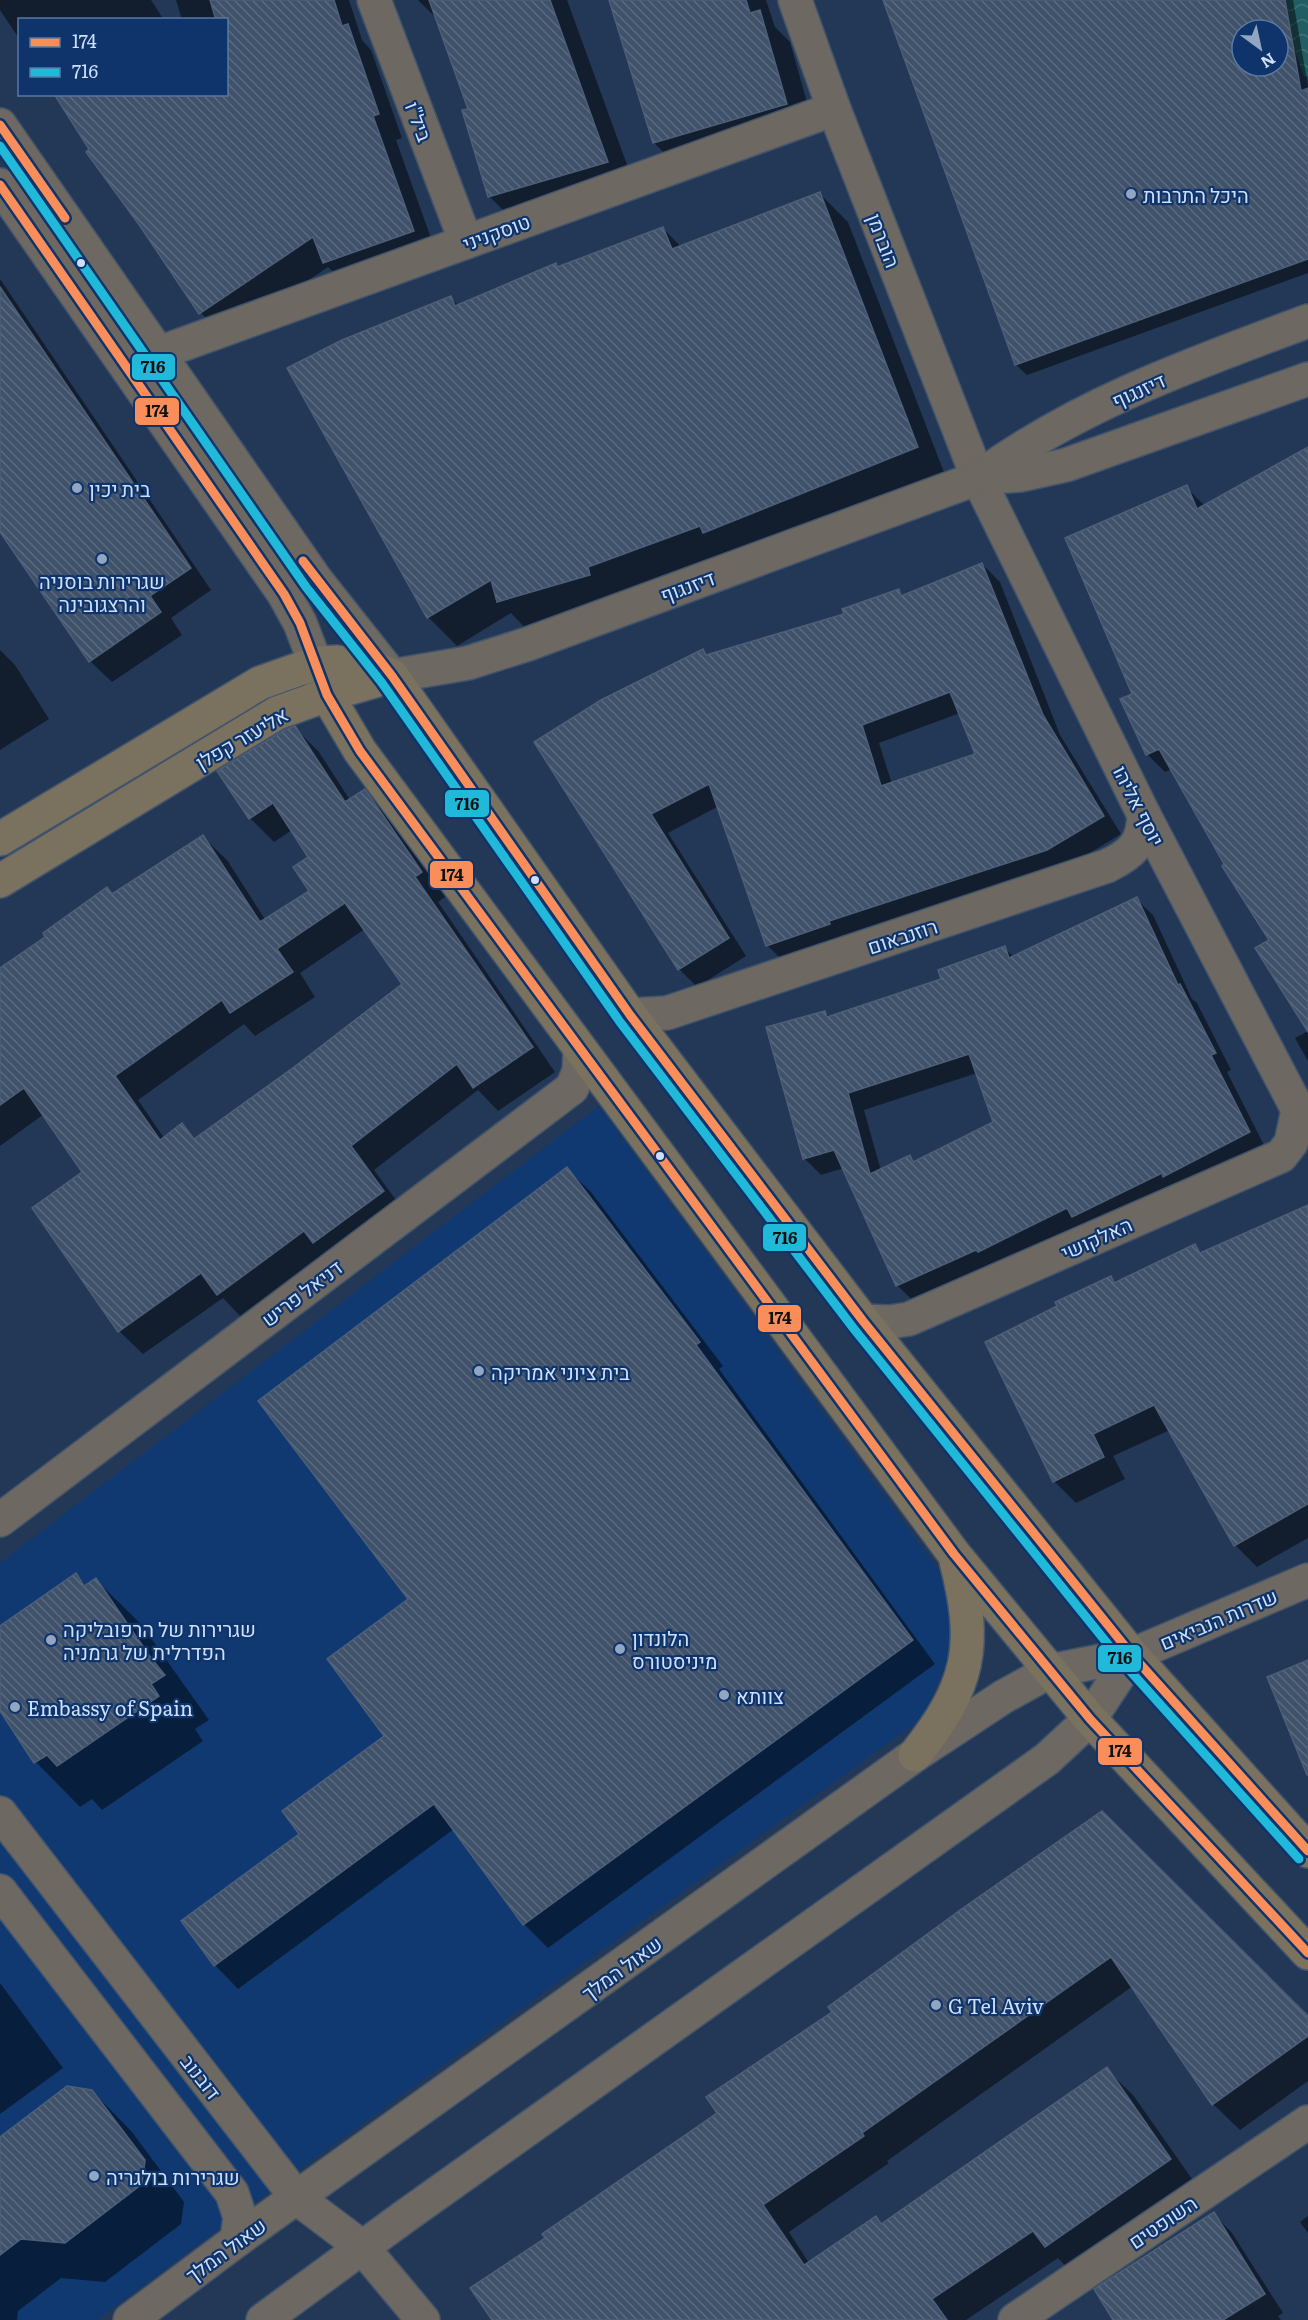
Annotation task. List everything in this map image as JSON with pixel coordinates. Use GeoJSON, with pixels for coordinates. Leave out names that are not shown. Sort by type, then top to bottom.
{"type":"FeatureCollection","features":[{"type":"Feature","properties":{"kind":"main road","name":"אליעזר קפלן"},"geometry":{"type":"LineString","coordinates":[[0,839],[260,683],[316,663],[353,663],[392,676]]}},
{"type":"Feature","properties":{"kind":"main road","name":"אליעזר קפלן"},"geometry":{"type":"LineString","coordinates":[[0,881],[277,713],[327,695],[392,676]]}},
{"type":"Feature","properties":{"kind":"main road"},"geometry":{"type":"LineString","coordinates":[[392,676],[630,1016],[863,1321],[1132,1655],[1308,1851]]}},
{"type":"Feature","properties":{"kind":"main road"},"geometry":{"type":"LineString","coordinates":[[327,695],[360,751],[954,1554],[1090,1719],[1308,1953]]}},
{"type":"Feature","properties":{"kind":"main road"},"geometry":{"type":"LineString","coordinates":[[915,1755],[936,1729],[965,1668],[968,1639],[967,1608],[954,1554]]}},
{"type":"Feature","properties":{"kind":"street","name":"ביל\"ו"},"geometry":{"type":"LineString","coordinates":[[374,0],[466,242]]}},
{"type":"Feature","properties":{"kind":"street","name":"הוברמן"},"geometry":{"type":"LineString","coordinates":[[795,0],[834,109],[978,478]]}},
{"type":"Feature","properties":{"kind":"street","name":"טוסקניני"},"geometry":{"type":"LineString","coordinates":[[159,353],[834,109]]}},
{"type":"Feature","properties":{"kind":"street"},"geometry":{"type":"LineString","coordinates":[[0,125],[316,580],[392,676]]}},
{"type":"Feature","properties":{"kind":"street"},"geometry":{"type":"LineString","coordinates":[[0,185],[284,594],[300,623],[327,695]]}},
{"type":"Feature","properties":{"kind":"street","name":"דיזנגוף"},"geometry":{"type":"LineString","coordinates":[[392,676],[468,663],[528,644],[978,478],[1009,455],[1068,421],[1214,356],[1308,321]]}},
{"type":"Feature","properties":{"kind":"street","name":"דיזנגוף"},"geometry":{"type":"LineString","coordinates":[[978,478],[1021,476],[1066,465],[1308,379]]}},
{"type":"Feature","properties":{"kind":"street","name":"יוסף אליהו"},"geometry":{"type":"LineString","coordinates":[[978,478],[1144,815],[1303,1120]]}},
{"type":"Feature","properties":{"kind":"street","name":"רוזנבאום"},"geometry":{"type":"LineString","coordinates":[[630,1016],[667,1013],[1107,866],[1125,857],[1134,848],[1143,832],[1144,815]]}},
{"type":"Feature","properties":{"kind":"street","name":"דניאל פריש"},"geometry":{"type":"LineString","coordinates":[[0,1520],[572,1088],[579,1071],[580,1050]]}},
{"type":"Feature","properties":{"kind":"street","name":"האלקושי"},"geometry":{"type":"LineString","coordinates":[[863,1321],[890,1322],[909,1319],[1281,1156],[1303,1120]]}},
{"type":"Feature","properties":{"kind":"street","name":"שדרות הנביאים"},"geometry":{"type":"LineString","coordinates":[[1132,1655],[1308,1580]]}},
{"type":"Feature","properties":{"kind":"street"},"geometry":{"type":"LineString","coordinates":[[263,2320],[1047,1759],[1090,1719],[1132,1655]]}},
{"type":"Feature","properties":{"kind":"street","name":"שאול המלך"},"geometry":{"type":"LineString","coordinates":[[130,2320],[237,2240],[915,1755],[1002,1698],[1050,1671],[1132,1655]]}},
{"type":"Feature","properties":{"kind":"street","name":"דובנוב"},"geometry":{"type":"LineString","coordinates":[[0,1814],[297,2198],[362,2247],[423,2320]]}},
{"type":"Feature","properties":{"kind":"street"},"geometry":{"type":"LineString","coordinates":[[0,1891],[232,2193],[240,2217],[237,2240]]}},
{"type":"Feature","properties":{"kind":"street","name":"השופטים"},"geometry":{"type":"LineString","coordinates":[[1036,2314],[1308,2122]]}},
{"type":"Feature","properties":{"kind":"shaded area"},"geometry":{"type":"Polygon","coordinates":[[[599,1106],[945,1579],[953,1647],[923,1718],[315,2158],[97,2320],[0,2320],[0,1563],[599,1106]]]}},
{"type":"Feature","properties":{"kind":"water"},"geometry":{"type":"Polygon","coordinates":[[[1277,0],[1308,0],[1308,76],[1304,77],[1290,37],[1290,18],[1283,18],[1277,0]]]}},
{"type":"Feature","properties":{"kind":"building"},"geometry":{"type":"Polygon","coordinates":[[[210,0],[334,0],[342,26],[348,24],[379,114],[373,116],[414,231],[323,263],[313,237],[199,314],[140,226],[86,152],[89,149],[55,96],[228,96],[228,18],[215,18],[210,0]]]}},
{"type":"Feature","properties":{"kind":"building"},"geometry":{"type":"Polygon","coordinates":[[[429,0],[550,0],[608,162],[488,197],[462,110],[468,109],[429,0]]]}},
{"type":"Feature","properties":{"kind":"building"},"geometry":{"type":"Polygon","coordinates":[[[609,0],[746,0],[750,13],[760,10],[787,104],[653,143],[609,0]]]}},
{"type":"Feature","properties":{"kind":"building","name":"היכל התרבות"},"geometry":{"type":"Polygon","coordinates":[[[883,0],[1285,0],[1288,18],[1230,18],[1230,78],[1290,78],[1290,28],[1301,91],[1308,88],[1308,259],[1015,365],[883,0]]]}},
{"type":"Feature","properties":{"kind":"building"},"geometry":{"type":"Polygon","coordinates":[[[820,192],[918,447],[703,533],[700,526],[588,567],[590,575],[497,602],[491,580],[427,618],[287,368],[342,340],[451,296],[455,306],[556,263],[557,267],[663,227],[672,249],[820,192]]]}},
{"type":"Feature","properties":{"kind":"building","name":"בית יכין"},"geometry":{"type":"Polygon","coordinates":[[[0,287],[191,568],[150,596],[161,612],[89,662],[0,532],[0,287]]]}},
{"type":"Feature","properties":{"kind":"building"},"geometry":{"type":"Polygon","coordinates":[[[1308,447],[1308,1032],[1255,948],[1269,940],[1222,866],[1224,864],[1159,749],[1146,755],[1120,699],[1132,694],[1065,538],[1187,485],[1197,509],[1308,447]]]}},
{"type":"Feature","properties":{"kind":"building"},"geometry":{"type":"Polygon","coordinates":[[[982,563],[1043,715],[1104,816],[1047,850],[829,921],[830,924],[766,946],[709,784],[651,814],[729,938],[678,970],[534,742],[601,700],[703,649],[706,655],[844,614],[842,609],[899,589],[901,596],[982,563]],[[950,692],[862,725],[881,786],[975,754],[950,692]]]}},
{"type":"Feature","properties":{"kind":"building"},"geometry":{"type":"Polygon","coordinates":[[[295,726],[345,802],[365,789],[422,872],[415,877],[533,1047],[473,1088],[457,1064],[351,1146],[384,1191],[313,1243],[304,1231],[217,1295],[201,1273],[118,1332],[32,1208],[82,1172],[24,1088],[0,1105],[0,968],[45,937],[43,933],[107,887],[112,894],[203,835],[260,922],[309,891],[293,867],[308,857],[273,803],[249,819],[217,771],[295,726]],[[345,903],[277,949],[293,972],[230,1013],[222,1000],[115,1076],[160,1140],[182,1123],[194,1139],[294,1067],[402,984],[345,903]]]}},
{"type":"Feature","properties":{"kind":"building"},"geometry":{"type":"Polygon","coordinates":[[[1137,897],[1178,985],[1180,984],[1216,1053],[1211,1055],[1250,1132],[1163,1177],[1162,1173],[1072,1217],[1067,1208],[978,1252],[976,1250],[896,1286],[834,1150],[803,1159],[766,1027],[825,1011],[827,1017],[941,979],[938,970],[1005,946],[1009,958],[1137,897]],[[969,1054],[848,1093],[870,1174],[910,1155],[913,1162],[993,1122],[969,1054]]]}},
{"type":"Feature","properties":{"kind":"building"},"geometry":{"type":"Polygon","coordinates":[[[567,1167],[700,1342],[696,1345],[913,1640],[523,1925],[434,1804],[214,1966],[181,1921],[299,1834],[282,1811],[384,1736],[327,1659],[408,1599],[258,1401],[567,1167]]]}},
{"type":"Feature","properties":{"kind":"building"},"geometry":{"type":"Polygon","coordinates":[[[1308,1205],[1308,1504],[1234,1546],[1154,1405],[1093,1434],[1104,1457],[1053,1482],[985,1342],[1057,1306],[1055,1302],[1111,1276],[1114,1283],[1195,1244],[1200,1253],[1308,1205]]]}},
{"type":"Feature","properties":{"kind":"building"},"geometry":{"type":"Polygon","coordinates":[[[76,1573],[84,1586],[96,1578],[165,1675],[151,1684],[159,1696],[57,1766],[47,1755],[34,1763],[0,1711],[0,1626],[76,1573]]]}},
{"type":"Feature","properties":{"kind":"building"},"geometry":{"type":"Polygon","coordinates":[[[1308,1660],[1308,1774],[1307,1775],[1267,1677],[1308,1660]]]}},
{"type":"Feature","properties":{"kind":"building"},"geometry":{"type":"Polygon","coordinates":[[[1102,1811],[1308,2016],[1308,2036],[1212,2105],[1111,1957],[862,2133],[864,2136],[763,2205],[804,2265],[876,2216],[881,2224],[1107,2067],[1171,2159],[1045,2247],[1033,2231],[932,2299],[947,2320],[492,2320],[470,2288],[545,2238],[542,2234],[717,2113],[706,2097],[832,2012],[828,2007],[960,1910],[1102,1811]]]}},
{"type":"Feature","properties":{"kind":"building"},"geometry":{"type":"Polygon","coordinates":[[[67,2086],[92,2090],[145,2160],[142,2184],[65,2243],[21,2239],[0,2255],[0,2137],[67,2086]]]}},
{"type":"Feature","properties":{"kind":"building"},"geometry":{"type":"Polygon","coordinates":[[[1214,2212],[1265,2294],[1223,2320],[1113,2320],[1094,2289],[1214,2212]]]}},
{"type":"Feature","properties":{"kind":"transit line","name":"174"},"geometry":{"type":"LineString","coordinates":[[0,125],[65,218]]}},
{"type":"Feature","properties":{"kind":"transit line","name":"716"},"geometry":{"type":"LineString","coordinates":[[0,146],[306,587],[382,683],[620,1022],[854,1329],[1123,1663],[1299,1859]]}},
{"type":"Feature","properties":{"kind":"transit line","name":"174"},"geometry":{"type":"LineString","coordinates":[[0,185],[284,594],[300,623],[327,695],[360,751],[954,1554],[1090,1719],[1308,1953]]}},
{"type":"Feature","properties":{"kind":"transit line","name":"174"},"geometry":{"type":"LineString","coordinates":[[303,561],[392,676],[630,1015],[863,1321],[1132,1655],[1308,1851]]}},
{"type":"Feature","properties":{"kind":"place","name":"היכל התרבות"},"geometry":{"type":"Point","coordinates":[1131,194]}},
{"type":"Feature","properties":{"kind":"place","name":"בית יכין"},"geometry":{"type":"Point","coordinates":[77,488]}},
{"type":"Feature","properties":{"kind":"place","name":"שגרירות בוסניה והרצגובינה"},"geometry":{"type":"Point","coordinates":[102,559]}},
{"type":"Feature","properties":{"kind":"place","name":"בית ציוני אמריקה"},"geometry":{"type":"Point","coordinates":[479,1371]}},
{"type":"Feature","properties":{"kind":"place","name":"שגרירות של הרפובליקה הפדרלית של גרמניה"},"geometry":{"type":"Point","coordinates":[51,1640]}},
{"type":"Feature","properties":{"kind":"place","name":"הלונדון מיניסטורס"},"geometry":{"type":"Point","coordinates":[620,1649]}},
{"type":"Feature","properties":{"kind":"place","name":"צוותא"},"geometry":{"type":"Point","coordinates":[724,1695]}},
{"type":"Feature","properties":{"kind":"place","name":"Embassy of Spain"},"geometry":{"type":"Point","coordinates":[15,1707]}},
{"type":"Feature","properties":{"kind":"place","name":"G Tel Aviv"},"geometry":{"type":"Point","coordinates":[936,2005]}},
{"type":"Feature","properties":{"kind":"place","name":"שגרירות בולגריה"},"geometry":{"type":"Point","coordinates":[94,2176]}}]}
